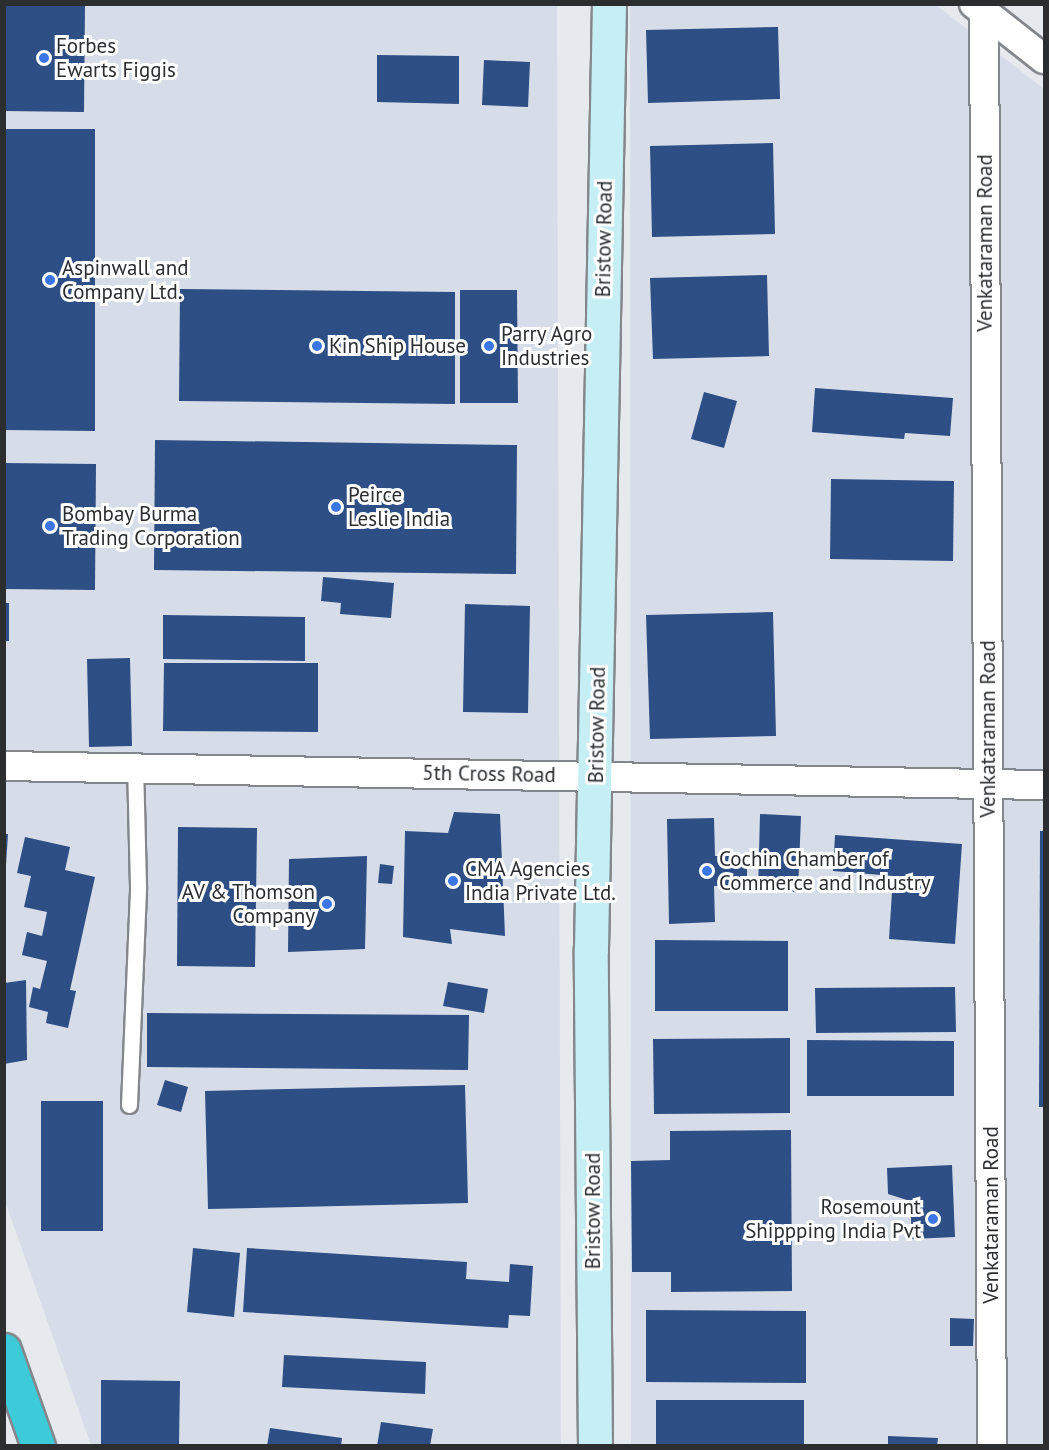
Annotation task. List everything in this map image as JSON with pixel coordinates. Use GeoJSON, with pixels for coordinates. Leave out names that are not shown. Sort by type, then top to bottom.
{"type":"FeatureCollection","features":[{"type":"Feature","properties":{"kind":"highway"},"geometry":{"type":"LineString","coordinates":[[4,1350],[38,1446]]}},
{"type":"Feature","properties":{"kind":"street","name":"Bristow Road"},"geometry":{"type":"LineString","coordinates":[[595,1446],[591,949],[609,4]]}},
{"type":"Feature","properties":{"kind":"street"},"geometry":{"type":"LineString","coordinates":[[979,9],[1044,59]]}},
{"type":"Feature","properties":{"kind":"street","name":"Venkataraman Road"},"geometry":{"type":"LineString","coordinates":[[979,9],[988,784],[992,1446]]}},
{"type":"Feature","properties":{"kind":"street","name":"5th Cross Road"},"geometry":{"type":"LineString","coordinates":[[4,766],[1044,785]]}},
{"type":"Feature","properties":{"kind":"lane"},"geometry":{"type":"LineString","coordinates":[[129,1105],[138,886],[135,767]]}},
{"type":"Feature","properties":{"kind":"shaded area"},"geometry":{"type":"Polygon","coordinates":[[[4,5],[557,5],[561,1445],[91,1445],[5,1201],[4,5]]]}},
{"type":"Feature","properties":{"kind":"shaded area"},"geometry":{"type":"Polygon","coordinates":[[[630,5],[936,5],[1044,89],[1044,1445],[631,1445],[630,5]]]}},
{"type":"Feature","properties":{"kind":"building","name":"Forbes Ewarts Figgis"},"geometry":{"type":"Polygon","coordinates":[[[4,4],[85,4],[84,112],[4,111],[4,4]]]}},
{"type":"Feature","properties":{"kind":"building"},"geometry":{"type":"Polygon","coordinates":[[[778,27],[780,99],[648,103],[646,30],[778,27]]]}},
{"type":"Feature","properties":{"kind":"building"},"geometry":{"type":"Polygon","coordinates":[[[377,55],[459,56],[459,104],[377,102],[377,55]]]}},
{"type":"Feature","properties":{"kind":"building"},"geometry":{"type":"Polygon","coordinates":[[[484,60],[530,62],[528,107],[482,105],[484,60]]]}},
{"type":"Feature","properties":{"kind":"building","name":"Aspinwall and Company Ltd."},"geometry":{"type":"Polygon","coordinates":[[[4,129],[95,129],[95,431],[4,430],[4,129]]]}},
{"type":"Feature","properties":{"kind":"building"},"geometry":{"type":"Polygon","coordinates":[[[773,143],[775,234],[652,237],[650,146],[773,143]]]}},
{"type":"Feature","properties":{"kind":"building"},"geometry":{"type":"Polygon","coordinates":[[[767,275],[769,356],[653,359],[650,278],[767,275]]]}},
{"type":"Feature","properties":{"kind":"building","name":"Kin Ship House"},"geometry":{"type":"Polygon","coordinates":[[[180,289],[455,292],[455,404],[179,401],[180,289]]]}},
{"type":"Feature","properties":{"kind":"building","name":"Parry Agro Industries"},"geometry":{"type":"Polygon","coordinates":[[[460,290],[517,290],[518,403],[460,403],[460,290]]]}},
{"type":"Feature","properties":{"kind":"building"},"geometry":{"type":"Polygon","coordinates":[[[815,388],[953,398],[950,436],[905,433],[904,439],[812,432],[815,388]]]}},
{"type":"Feature","properties":{"kind":"building"},"geometry":{"type":"Polygon","coordinates":[[[704,392],[737,401],[724,448],[691,439],[704,392]]]}},
{"type":"Feature","properties":{"kind":"building","name":"Peirce Leslie India"},"geometry":{"type":"Polygon","coordinates":[[[155,440],[517,445],[516,574],[154,570],[155,440]]]}},
{"type":"Feature","properties":{"kind":"building","name":"Bombay Burma Trading Corporation"},"geometry":{"type":"Polygon","coordinates":[[[4,463],[96,464],[95,590],[4,589],[4,463]]]}},
{"type":"Feature","properties":{"kind":"building"},"geometry":{"type":"Polygon","coordinates":[[[831,479],[954,481],[953,561],[830,559],[831,479]]]}},
{"type":"Feature","properties":{"kind":"building"},"geometry":{"type":"Polygon","coordinates":[[[323,577],[394,583],[391,618],[340,614],[341,603],[321,601],[323,577]]]}},
{"type":"Feature","properties":{"kind":"building"},"geometry":{"type":"Polygon","coordinates":[[[4,603],[9,603],[9,641],[4,641],[4,603]]]}},
{"type":"Feature","properties":{"kind":"building"},"geometry":{"type":"Polygon","coordinates":[[[465,604],[530,606],[528,713],[463,712],[465,604]]]}},
{"type":"Feature","properties":{"kind":"building"},"geometry":{"type":"Polygon","coordinates":[[[773,612],[776,736],[650,739],[646,615],[773,612]]]}},
{"type":"Feature","properties":{"kind":"building"},"geometry":{"type":"Polygon","coordinates":[[[163,615],[305,617],[305,661],[163,659],[163,615]]]}},
{"type":"Feature","properties":{"kind":"building"},"geometry":{"type":"Polygon","coordinates":[[[130,658],[132,746],[89,747],[87,659],[130,658]]]}},
{"type":"Feature","properties":{"kind":"building"},"geometry":{"type":"Polygon","coordinates":[[[164,663],[318,663],[318,732],[163,731],[164,663]]]}},
{"type":"Feature","properties":{"kind":"building","name":"CMA Agencies India Private Ltd."},"geometry":{"type":"Polygon","coordinates":[[[454,812],[500,814],[505,936],[450,929],[452,944],[403,937],[405,831],[448,833],[454,812]]]}},
{"type":"Feature","properties":{"kind":"building"},"geometry":{"type":"Polygon","coordinates":[[[760,814],[801,816],[798,892],[758,891],[760,814]]]}},
{"type":"Feature","properties":{"kind":"building","name":"Cochin Chamber of Commerce and Industry"},"geometry":{"type":"Polygon","coordinates":[[[714,818],[715,856],[747,856],[747,886],[714,886],[715,922],[669,924],[667,819],[714,818]]]}},
{"type":"Feature","properties":{"kind":"building"},"geometry":{"type":"Polygon","coordinates":[[[178,827],[257,828],[255,967],[177,966],[178,827]]]}},
{"type":"Feature","properties":{"kind":"building"},"geometry":{"type":"Polygon","coordinates":[[[1040,831],[1044,831],[1044,1107],[1039,1107],[1040,831]]]}},
{"type":"Feature","properties":{"kind":"building"},"geometry":{"type":"Polygon","coordinates":[[[4,834],[8,834],[6,865],[4,865],[4,834]]]}},
{"type":"Feature","properties":{"kind":"building"},"geometry":{"type":"Polygon","coordinates":[[[835,835],[962,844],[955,944],[889,939],[893,876],[833,871],[835,835]]]}},
{"type":"Feature","properties":{"kind":"building"},"geometry":{"type":"Polygon","coordinates":[[[25,837],[70,847],[65,870],[95,877],[70,990],[76,991],[68,1028],[46,1023],[48,1012],[29,1007],[33,987],[40,989],[47,961],[22,955],[27,932],[42,936],[47,912],[24,907],[31,876],[17,873],[25,837]]]}},
{"type":"Feature","properties":{"kind":"building","name":"AV & Thomson Company"},"geometry":{"type":"Polygon","coordinates":[[[367,856],[365,949],[288,952],[289,859],[367,856]]]}},
{"type":"Feature","properties":{"kind":"building"},"geometry":{"type":"Polygon","coordinates":[[[380,864],[394,866],[392,884],[378,883],[380,864]]]}},
{"type":"Feature","properties":{"kind":"building"},"geometry":{"type":"Polygon","coordinates":[[[655,940],[788,941],[788,1011],[655,1011],[655,940]]]}},
{"type":"Feature","properties":{"kind":"building"},"geometry":{"type":"Polygon","coordinates":[[[26,980],[27,1060],[4,1064],[4,983],[26,980]]]}},
{"type":"Feature","properties":{"kind":"building"},"geometry":{"type":"Polygon","coordinates":[[[448,982],[488,989],[484,1013],[443,1006],[448,982]]]}},
{"type":"Feature","properties":{"kind":"building"},"geometry":{"type":"Polygon","coordinates":[[[955,987],[956,1032],[816,1033],[815,988],[955,987]]]}},
{"type":"Feature","properties":{"kind":"building"},"geometry":{"type":"Polygon","coordinates":[[[147,1013],[469,1015],[468,1070],[147,1067],[147,1013]]]}},
{"type":"Feature","properties":{"kind":"building"},"geometry":{"type":"Polygon","coordinates":[[[790,1038],[790,1113],[654,1114],[653,1039],[790,1038]]]}},
{"type":"Feature","properties":{"kind":"building"},"geometry":{"type":"Polygon","coordinates":[[[807,1040],[954,1041],[954,1096],[807,1096],[807,1040]]]}},
{"type":"Feature","properties":{"kind":"building"},"geometry":{"type":"Polygon","coordinates":[[[165,1080],[188,1087],[181,1112],[157,1105],[165,1080]]]}},
{"type":"Feature","properties":{"kind":"building"},"geometry":{"type":"Polygon","coordinates":[[[465,1085],[468,1203],[208,1209],[205,1091],[465,1085]]]}},
{"type":"Feature","properties":{"kind":"building"},"geometry":{"type":"Polygon","coordinates":[[[41,1101],[103,1101],[103,1231],[41,1231],[41,1101]]]}},
{"type":"Feature","properties":{"kind":"building"},"geometry":{"type":"Polygon","coordinates":[[[791,1130],[792,1291],[671,1292],[671,1272],[632,1272],[631,1161],[670,1160],[670,1131],[791,1130]]]}},
{"type":"Feature","properties":{"kind":"building","name":"Rosemount Shippping India Pvt"},"geometry":{"type":"Polygon","coordinates":[[[952,1165],[955,1237],[912,1239],[910,1201],[888,1194],[887,1168],[952,1165]]]}},
{"type":"Feature","properties":{"kind":"building"},"geometry":{"type":"Polygon","coordinates":[[[193,1248],[240,1253],[234,1317],[187,1312],[193,1248]]]}},
{"type":"Feature","properties":{"kind":"building"},"geometry":{"type":"Polygon","coordinates":[[[247,1248],[467,1262],[466,1279],[509,1282],[510,1264],[533,1266],[530,1316],[509,1315],[508,1328],[243,1312],[247,1248]]]}},
{"type":"Feature","properties":{"kind":"building"},"geometry":{"type":"Polygon","coordinates":[[[646,1310],[806,1311],[806,1383],[646,1382],[646,1310]]]}},
{"type":"Feature","properties":{"kind":"building"},"geometry":{"type":"Polygon","coordinates":[[[950,1318],[974,1319],[973,1346],[950,1346],[950,1318]]]}},
{"type":"Feature","properties":{"kind":"building"},"geometry":{"type":"Polygon","coordinates":[[[284,1355],[426,1362],[425,1394],[282,1387],[284,1355]]]}},
{"type":"Feature","properties":{"kind":"building"},"geometry":{"type":"Polygon","coordinates":[[[101,1380],[180,1381],[179,1446],[101,1446],[101,1380]]]}},
{"type":"Feature","properties":{"kind":"building"},"geometry":{"type":"Polygon","coordinates":[[[656,1400],[804,1400],[804,1446],[656,1446],[656,1400]]]}},
{"type":"Feature","properties":{"kind":"building"},"geometry":{"type":"Polygon","coordinates":[[[381,1422],[433,1429],[430,1446],[377,1446],[381,1422]]]}},
{"type":"Feature","properties":{"kind":"building"},"geometry":{"type":"Polygon","coordinates":[[[270,1428],[342,1438],[341,1446],[267,1446],[270,1428]]]}},
{"type":"Feature","properties":{"kind":"building"},"geometry":{"type":"Polygon","coordinates":[[[888,1436],[938,1438],[937,1446],[888,1446],[888,1436]]]}},
{"type":"Feature","properties":{"kind":"place","name":"Forbes Ewarts Figgis"},"geometry":{"type":"Point","coordinates":[44,58]}},
{"type":"Feature","properties":{"kind":"place","name":"Aspinwall and Company Ltd."},"geometry":{"type":"Point","coordinates":[50,280]}},
{"type":"Feature","properties":{"kind":"place","name":"Kin Ship House"},"geometry":{"type":"Point","coordinates":[317,346]}},
{"type":"Feature","properties":{"kind":"place","name":"Parry Agro Industries"},"geometry":{"type":"Point","coordinates":[489,346]}},
{"type":"Feature","properties":{"kind":"place","name":"Peirce Leslie India"},"geometry":{"type":"Point","coordinates":[336,507]}},
{"type":"Feature","properties":{"kind":"place","name":"Bombay Burma Trading Corporation"},"geometry":{"type":"Point","coordinates":[50,526]}},
{"type":"Feature","properties":{"kind":"place","name":"Cochin Chamber of Commerce and Industry"},"geometry":{"type":"Point","coordinates":[707,871]}},
{"type":"Feature","properties":{"kind":"place","name":"CMA Agencies India Private Ltd."},"geometry":{"type":"Point","coordinates":[453,881]}},
{"type":"Feature","properties":{"kind":"place","name":"AV & Thomson Company"},"geometry":{"type":"Point","coordinates":[327,904]}},
{"type":"Feature","properties":{"kind":"place","name":"Rosemount Shippping India Pvt"},"geometry":{"type":"Point","coordinates":[933,1219]}}]}
